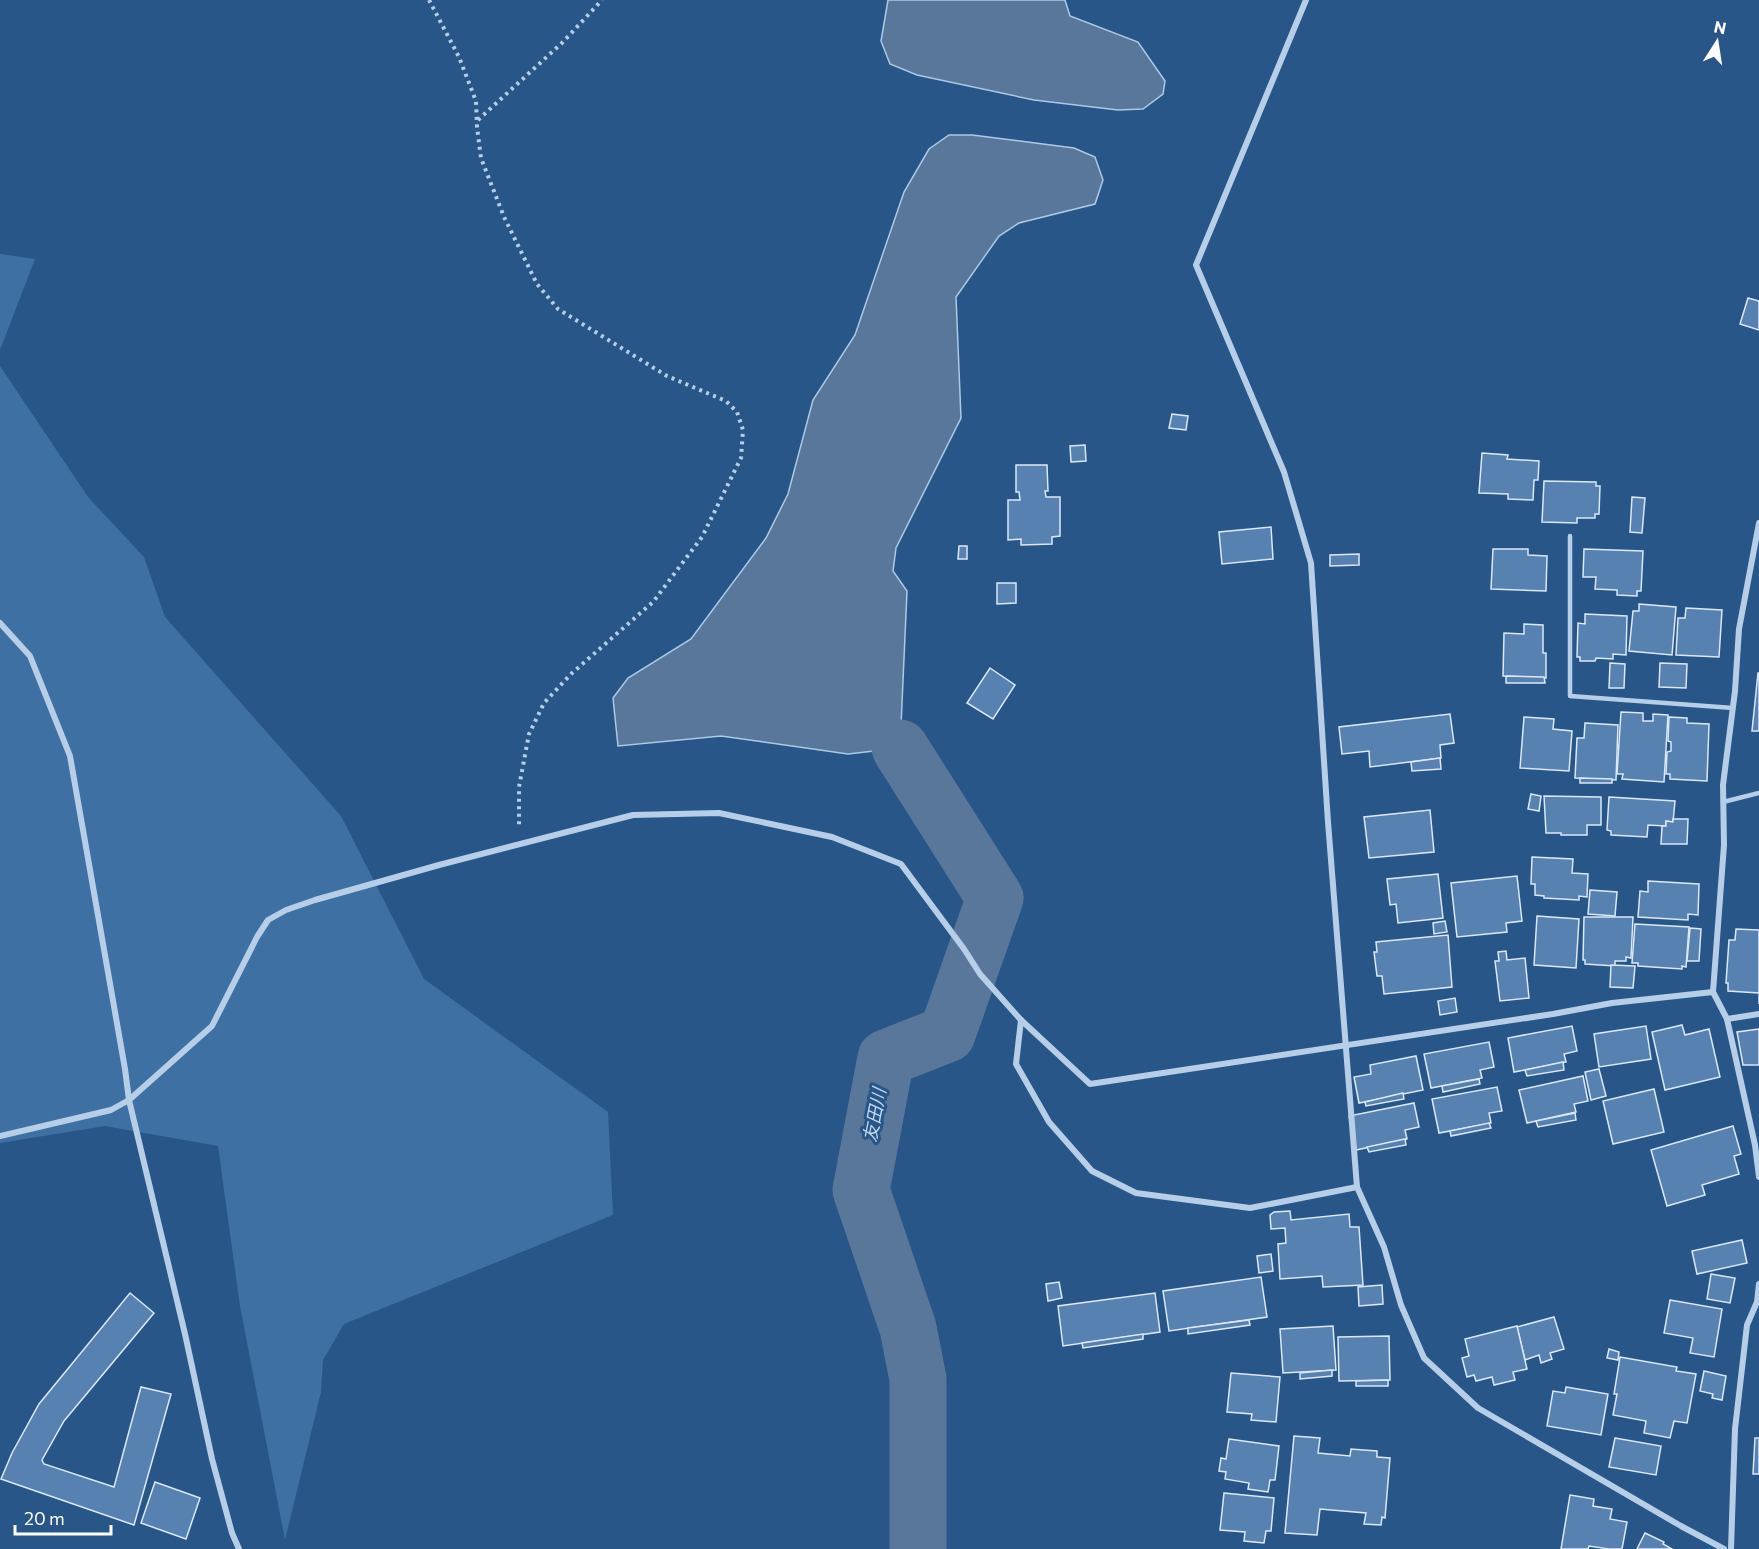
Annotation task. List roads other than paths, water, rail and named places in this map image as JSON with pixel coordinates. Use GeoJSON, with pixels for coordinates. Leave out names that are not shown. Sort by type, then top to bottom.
{"type":"FeatureCollection","features":[{"type":"Feature","properties":{"kind":"street"},"geometry":{"type":"LineString","coordinates":[[1306,0],[1196,265],[1284,472],[1311,563],[1327,810],[1357,1187],[1384,1247],[1401,1305],[1424,1358],[1478,1408],[1680,1526],[1724,1549]]}},
{"type":"Feature","properties":{"kind":"street"},"geometry":{"type":"LineString","coordinates":[[1759,523],[1739,629],[1733,708],[1723,785],[1724,845],[1713,992],[1727,1018],[1755,1145],[1759,1177]]}},
{"type":"Feature","properties":{"kind":"street"},"geometry":{"type":"LineString","coordinates":[[0,623],[30,656],[70,756],[129,1100],[212,1459],[238,1549]]}},
{"type":"Feature","properties":{"kind":"street"},"geometry":{"type":"LineString","coordinates":[[0,1136],[111,1110],[129,1100],[212,1026],[257,937],[268,920],[286,910],[439,865],[633,816],[719,813],[832,837],[901,864],[980,974],[1021,1020],[1090,1084],[1553,1014],[1612,1003],[1713,992]]}},
{"type":"Feature","properties":{"kind":"street"},"geometry":{"type":"LineString","coordinates":[[1727,1018],[1759,1014]]}},
{"type":"Feature","properties":{"kind":"street"},"geometry":{"type":"LineString","coordinates":[[1021,1020],[1016,1064],[1049,1122],[1092,1171],[1127,1189],[1136,1193],[1250,1208],[1357,1187]]}},
{"type":"Feature","properties":{"kind":"street"},"geometry":{"type":"LineString","coordinates":[[1731,1549],[1735,1429],[1747,1325],[1757,1302],[1759,1284]]}},
{"type":"Feature","properties":{"kind":"lane"},"geometry":{"type":"LineString","coordinates":[[1570,536],[1570,696],[1733,708]]}},
{"type":"Feature","properties":{"kind":"lane"},"geometry":{"type":"LineString","coordinates":[[1723,802],[1759,793]]}},
{"type":"Feature","properties":{"kind":"waterway","name":"友田川"},"geometry":{"type":"LineString","coordinates":[[900,748],[995,898],[947,1034],[886,1058],[861,1190],[908,1328],[918,1379],[918,1549]]}}]}
